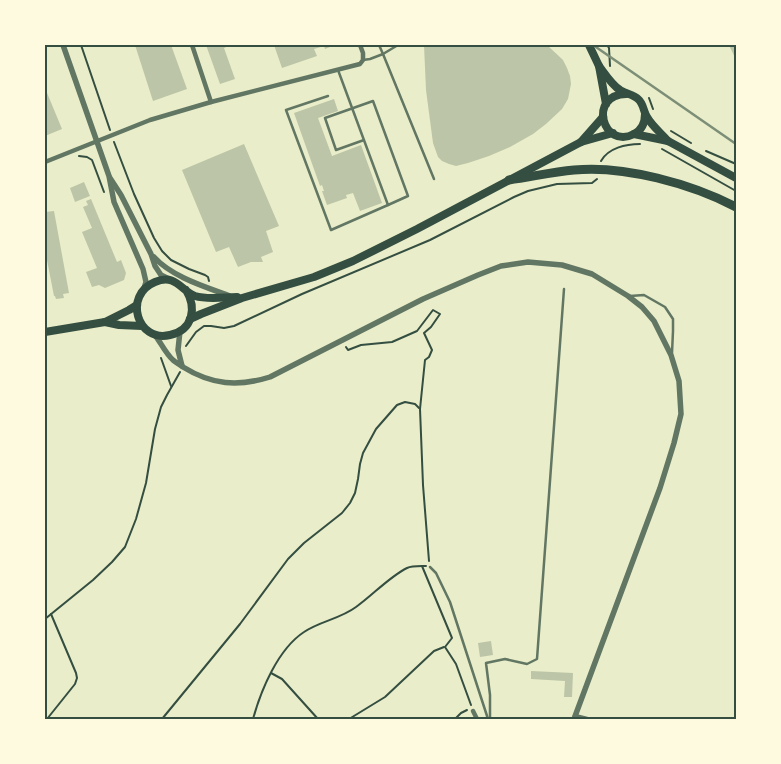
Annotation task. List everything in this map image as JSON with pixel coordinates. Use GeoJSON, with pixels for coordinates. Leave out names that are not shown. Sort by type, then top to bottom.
{"type":"FeatureCollection","features":[{"type":"Feature","properties":{"kind":"highway"},"geometry":{"type":"LineString","coordinates":[[509,180],[575,170],[627,172],[693,188],[736,208]]}},
{"type":"Feature","properties":{"kind":"main road"},"geometry":{"type":"LineString","coordinates":[[589,45],[599,66],[617,88],[626,94]]}},
{"type":"Feature","properties":{"kind":"main road"},"geometry":{"type":"LineString","coordinates":[[599,66],[606,104]]}},
{"type":"Feature","properties":{"kind":"main road"},"geometry":{"type":"LineString","coordinates":[[613,134],[606,127],[603,110],[612,97],[630,94],[638,99],[650,122],[668,141]]}},
{"type":"Feature","properties":{"kind":"main road"},"geometry":{"type":"LineString","coordinates":[[190,319],[242,298],[314,277],[353,261],[580,142],[613,134],[626,137],[634,134],[643,126],[645,114]]}},
{"type":"Feature","properties":{"kind":"main road"},"geometry":{"type":"LineString","coordinates":[[580,142],[603,118]]}},
{"type":"Feature","properties":{"kind":"main road"},"geometry":{"type":"LineString","coordinates":[[634,134],[668,141],[736,178]]}},
{"type":"Feature","properties":{"kind":"main road"},"geometry":{"type":"LineString","coordinates":[[186,290],[192,303],[190,319],[180,331],[166,336],[155,335],[142,326],[137,315],[136,304],[144,288],[157,281],[170,280],[181,286],[195,296],[242,298]]}},
{"type":"Feature","properties":{"kind":"main road"},"geometry":{"type":"LineString","coordinates":[[45,332],[105,322],[129,310],[136,304]]}},
{"type":"Feature","properties":{"kind":"main road"},"geometry":{"type":"LineString","coordinates":[[105,322],[142,326]]}},
{"type":"Feature","properties":{"kind":"street"},"geometry":{"type":"LineString","coordinates":[[63,45],[109,176],[114,202],[143,269],[146,282],[144,288]]}},
{"type":"Feature","properties":{"kind":"street"},"geometry":{"type":"LineString","coordinates":[[192,45],[211,102]]}},
{"type":"Feature","properties":{"kind":"street"},"geometry":{"type":"LineString","coordinates":[[45,162],[150,120],[211,102],[360,64],[364,60],[360,45]]}},
{"type":"Feature","properties":{"kind":"street"},"geometry":{"type":"LineString","coordinates":[[109,176],[121,195],[161,275],[170,280]]}},
{"type":"Feature","properties":{"kind":"street"},"geometry":{"type":"LineString","coordinates":[[151,254],[160,264],[172,272],[232,297]]}},
{"type":"Feature","properties":{"kind":"street"},"geometry":{"type":"LineString","coordinates":[[155,335],[174,361],[208,379],[237,383],[254,382],[278,373],[423,299],[501,266],[528,262],[562,265],[592,274],[642,307],[654,321],[672,355],[679,381],[681,414],[660,488],[574,718],[587,719]]}},
{"type":"Feature","properties":{"kind":"street"},"geometry":{"type":"LineString","coordinates":[[180,331],[178,350],[183,366]]}},
{"type":"Feature","properties":{"kind":"street"},"geometry":{"type":"LineString","coordinates":[[473,712],[477,719]]}},
{"type":"Feature","properties":{"kind":"lane"},"geometry":{"type":"LineString","coordinates":[[379,45],[434,179]]}},
{"type":"Feature","properties":{"kind":"lane"},"geometry":{"type":"LineString","coordinates":[[364,60],[383,54],[398,45]]}},
{"type":"Feature","properties":{"kind":"lane"},"geometry":{"type":"LineString","coordinates":[[338,70],[388,205]]}},
{"type":"Feature","properties":{"kind":"lane"},"geometry":{"type":"LineString","coordinates":[[328,96],[286,110],[331,230],[408,196],[373,101],[325,118],[336,150],[364,140]]}},
{"type":"Feature","properties":{"kind":"lane"},"geometry":{"type":"LineString","coordinates":[[489,719],[490,695],[486,663],[505,659],[527,664],[537,659],[564,289]]}},
{"type":"Feature","properties":{"kind":"lane"},"geometry":{"type":"LineString","coordinates":[[628,296],[644,295],[665,307],[673,319],[672,355]]}},
{"type":"Feature","properties":{"kind":"lane"},"geometry":{"type":"LineString","coordinates":[[430,567],[436,573],[450,602],[489,719]]}},
{"type":"Feature","properties":{"kind":"path"},"geometry":{"type":"LineString","coordinates":[[80,45],[111,135],[134,194],[154,238],[162,251],[171,260],[205,275],[210,283]]}},
{"type":"Feature","properties":{"kind":"path"},"geometry":{"type":"LineString","coordinates":[[670,130],[694,145]]}},
{"type":"Feature","properties":{"kind":"path"},"geometry":{"type":"LineString","coordinates":[[599,164],[605,155],[612,150],[633,144],[644,145]]}},
{"type":"Feature","properties":{"kind":"path"},"geometry":{"type":"LineString","coordinates":[[661,148],[736,190]]}},
{"type":"Feature","properties":{"kind":"path"},"geometry":{"type":"LineString","coordinates":[[76,149],[80,156],[92,160],[105,194]]}},
{"type":"Feature","properties":{"kind":"path"},"geometry":{"type":"LineString","coordinates":[[702,150],[736,164]]}},
{"type":"Feature","properties":{"kind":"path"},"geometry":{"type":"LineString","coordinates":[[183,349],[204,326],[224,328],[234,326],[302,294],[430,240],[514,197],[557,184],[592,183],[596,179]]}},
{"type":"Feature","properties":{"kind":"path"},"geometry":{"type":"LineString","coordinates":[[253,719],[260,696],[271,673],[292,642],[304,632],[354,609],[409,567],[430,567],[423,485],[420,409],[426,360],[432,350],[424,333],[440,314],[433,310],[417,331],[392,342],[361,345],[348,350],[344,345]]}},
{"type":"Feature","properties":{"kind":"path"},"geometry":{"type":"LineString","coordinates":[[161,356],[160,359],[171,386]]}},
{"type":"Feature","properties":{"kind":"path"},"geometry":{"type":"LineString","coordinates":[[45,619],[94,580],[125,547],[136,519],[146,483],[161,407],[183,366]]}},
{"type":"Feature","properties":{"kind":"path"},"geometry":{"type":"LineString","coordinates":[[162,719],[240,624],[288,559],[304,543],[342,513],[350,503],[355,494],[363,453],[376,429],[397,405],[405,402],[415,404],[420,409]]}},
{"type":"Feature","properties":{"kind":"path"},"geometry":{"type":"LineString","coordinates":[[349,719],[385,697],[434,651],[445,647],[452,638],[422,566]]}},
{"type":"Feature","properties":{"kind":"path"},"geometry":{"type":"LineString","coordinates":[[47,719],[75,684],[77,678],[51,614]]}},
{"type":"Feature","properties":{"kind":"path"},"geometry":{"type":"LineString","coordinates":[[445,647],[456,664],[473,712]]}},
{"type":"Feature","properties":{"kind":"path"},"geometry":{"type":"LineString","coordinates":[[271,673],[282,679],[318,719]]}},
{"type":"Feature","properties":{"kind":"path"},"geometry":{"type":"LineString","coordinates":[[455,719],[467,710],[473,712]]}},
{"type":"Feature","properties":{"kind":"building"},"geometry":{"type":"Polygon","coordinates":[[[135,45],[171,45],[187,89],[153,101],[135,45]]]}},
{"type":"Feature","properties":{"kind":"building"},"geometry":{"type":"Polygon","coordinates":[[[206,45],[231,45],[224,48],[235,79],[220,84],[206,45]]]}},
{"type":"Feature","properties":{"kind":"building"},"geometry":{"type":"Polygon","coordinates":[[[274,45],[335,45],[325,49],[324,46],[314,49],[317,56],[282,68],[274,45]]]}},
{"type":"Feature","properties":{"kind":"building"},"geometry":{"type":"Polygon","coordinates":[[[424,45],[547,45],[563,60],[567,68],[571,84],[568,99],[562,109],[546,124],[510,147],[468,163],[456,166],[449,164],[438,157],[433,143],[426,90],[424,45]]]}},
{"type":"Feature","properties":{"kind":"building"},"geometry":{"type":"Polygon","coordinates":[[[729,45],[736,45],[736,60],[729,45]]]}},
{"type":"Feature","properties":{"kind":"building"},"geometry":{"type":"Polygon","coordinates":[[[45,88],[62,129],[45,136],[45,88]]]}},
{"type":"Feature","properties":{"kind":"building"},"geometry":{"type":"Polygon","coordinates":[[[334,99],[338,111],[318,118],[332,156],[361,145],[382,203],[360,211],[353,193],[346,195],[347,198],[327,205],[322,185],[320,186],[294,113],[334,99]]]}},
{"type":"Feature","properties":{"kind":"building"},"geometry":{"type":"Polygon","coordinates":[[[244,144],[279,226],[266,231],[273,252],[261,257],[263,262],[251,262],[238,267],[229,247],[216,252],[182,170],[244,144]]]}},
{"type":"Feature","properties":{"kind":"building"},"geometry":{"type":"Polygon","coordinates":[[[84,182],[90,196],[75,202],[70,188],[84,182]]]}},
{"type":"Feature","properties":{"kind":"building"},"geometry":{"type":"Polygon","coordinates":[[[91,199],[117,262],[121,260],[126,273],[124,280],[105,288],[99,285],[92,287],[86,272],[97,268],[82,232],[92,228],[83,207],[88,205],[86,201],[91,199]]]}},
{"type":"Feature","properties":{"kind":"building"},"geometry":{"type":"Polygon","coordinates":[[[54,211],[69,293],[63,294],[64,298],[56,299],[47,260],[45,260],[45,212],[54,211]]]}},
{"type":"Feature","properties":{"kind":"building"},"geometry":{"type":"Polygon","coordinates":[[[491,641],[493,655],[480,657],[478,643],[491,641]]]}},
{"type":"Feature","properties":{"kind":"building"},"geometry":{"type":"Polygon","coordinates":[[[531,671],[573,673],[572,697],[564,697],[565,681],[531,679],[531,671]]]}},
{"type":"Feature","properties":{"kind":"railway"},"geometry":{"type":"LineString","coordinates":[[593,45],[736,144]]}}]}
